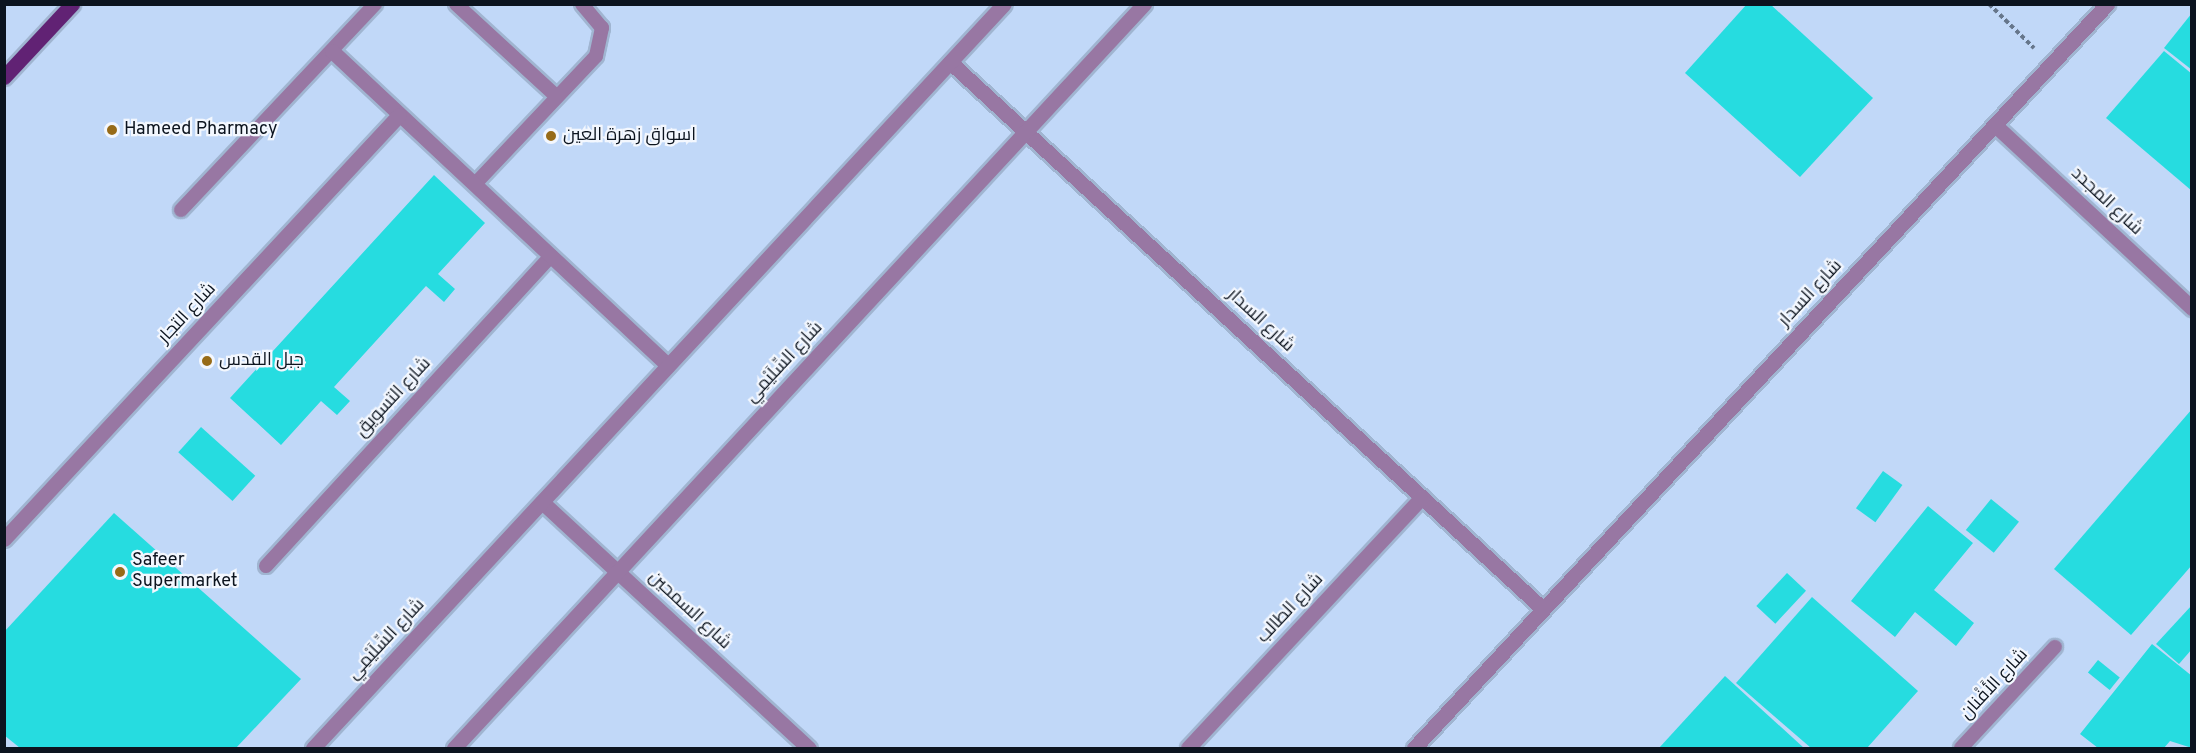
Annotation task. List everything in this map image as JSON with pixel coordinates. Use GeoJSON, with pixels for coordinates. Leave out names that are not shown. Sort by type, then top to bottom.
{"type":"FeatureCollection","features":[{"type":"Feature","properties":{"kind":"main road"},"geometry":{"type":"LineString","coordinates":[[4,77],[72,4]]}},
{"type":"Feature","properties":{"kind":"street","name":"شارع السِّلَيْمِي"},"geometry":{"type":"LineString","coordinates":[[454,748],[1144,4]]}},
{"type":"Feature","properties":{"kind":"street","name":"شارع السدار"},"geometry":{"type":"LineString","coordinates":[[1414,748],[2107,4]]}},
{"type":"Feature","properties":{"kind":"street","name":"شارع السِّلَيْمِي"},"geometry":{"type":"LineString","coordinates":[[313,748],[1002,5]]}},
{"type":"Feature","properties":{"kind":"street"},"geometry":{"type":"LineString","coordinates":[[332,51],[668,365]]}},
{"type":"Feature","properties":{"kind":"street","name":"شارع السدار"},"geometry":{"type":"LineString","coordinates":[[950,62],[1543,609]]}},
{"type":"Feature","properties":{"kind":"street","name":"شارع التجار"},"geometry":{"type":"LineString","coordinates":[[4,539],[399,115]]}},
{"type":"Feature","properties":{"kind":"street","name":"شارع المجدد"},"geometry":{"type":"LineString","coordinates":[[1995,125],[2192,308]]}},
{"type":"Feature","properties":{"kind":"street","name":"شارع الطالب"},"geometry":{"type":"LineString","coordinates":[[1188,748],[1422,497]]}},
{"type":"Feature","properties":{"kind":"street","name":"شارع السمحين"},"geometry":{"type":"LineString","coordinates":[[542,502],[809,748]]}},
{"type":"Feature","properties":{"kind":"lane"},"geometry":{"type":"LineString","coordinates":[[181,210],[375,4]]}},
{"type":"Feature","properties":{"kind":"lane"},"geometry":{"type":"LineString","coordinates":[[456,4],[556,97]]}},
{"type":"Feature","properties":{"kind":"lane"},"geometry":{"type":"LineString","coordinates":[[475,184],[601,47],[599,21],[582,4]]}},
{"type":"Feature","properties":{"kind":"lane","name":"شارع التسويق"},"geometry":{"type":"LineString","coordinates":[[266,566],[550,256]]}},
{"type":"Feature","properties":{"kind":"lane","name":"شارع الأَفْنان"},"geometry":{"type":"LineString","coordinates":[[1961,748],[2055,647]]}},
{"type":"Feature","properties":{"kind":"path"},"geometry":{"type":"LineString","coordinates":[[1989,4],[2051,64]]}},
{"type":"Feature","properties":{"kind":"building"},"geometry":{"type":"Polygon","coordinates":[[[1747,4],[1770,4],[1873,98],[1800,177],[1685,73],[1747,4]]]}},
{"type":"Feature","properties":{"kind":"building"},"geometry":{"type":"Polygon","coordinates":[[[2192,13],[2192,70],[2164,48],[2192,13]]]}},
{"type":"Feature","properties":{"kind":"building"},"geometry":{"type":"Polygon","coordinates":[[[2164,51],[2192,74],[2192,191],[2106,118],[2164,51]]]}},
{"type":"Feature","properties":{"kind":"building"},"geometry":{"type":"Polygon","coordinates":[[[434,175],[485,223],[438,274],[455,289],[444,302],[426,286],[334,387],[350,401],[337,415],[321,401],[281,445],[230,398],[434,175]]]}},
{"type":"Feature","properties":{"kind":"building"},"geometry":{"type":"Polygon","coordinates":[[[2192,409],[2192,565],[2131,635],[2054,569],[2192,409]]]}},
{"type":"Feature","properties":{"kind":"building"},"geometry":{"type":"Polygon","coordinates":[[[201,427],[255,476],[232,501],[178,452],[201,427]]]}},
{"type":"Feature","properties":{"kind":"building"},"geometry":{"type":"Polygon","coordinates":[[[1883,471],[1902,485],[1875,522],[1856,508],[1883,471]]]}},
{"type":"Feature","properties":{"kind":"building"},"geometry":{"type":"Polygon","coordinates":[[[1991,499],[2019,522],[1994,553],[1966,530],[1991,499]]]}},
{"type":"Feature","properties":{"kind":"building"},"geometry":{"type":"Polygon","coordinates":[[[1928,506],[1973,543],[1934,590],[1974,623],[1956,646],[1915,612],[1895,637],[1851,601],[1928,506]]]}},
{"type":"Feature","properties":{"kind":"building","name":"Safeer Supermarket"},"geometry":{"type":"Polygon","coordinates":[[[114,513],[301,679],[236,748],[20,748],[4,735],[4,632],[114,513]]]}},
{"type":"Feature","properties":{"kind":"building"},"geometry":{"type":"Polygon","coordinates":[[[1787,573],[1806,591],[1775,624],[1756,606],[1787,573]]]}},
{"type":"Feature","properties":{"kind":"building"},"geometry":{"type":"Polygon","coordinates":[[[1812,597],[1918,691],[1867,748],[1811,748],[1736,683],[1812,597]]]}},
{"type":"Feature","properties":{"kind":"building"},"geometry":{"type":"Polygon","coordinates":[[[2192,605],[2192,649],[2179,664],[2156,644],[2192,605]]]}},
{"type":"Feature","properties":{"kind":"building"},"geometry":{"type":"Polygon","coordinates":[[[2152,644],[2192,676],[2192,748],[2170,741],[2164,748],[2098,748],[2080,734],[2152,644]]]}},
{"type":"Feature","properties":{"kind":"building"},"geometry":{"type":"Polygon","coordinates":[[[2098,660],[2120,678],[2110,690],[2088,672],[2098,660]]]}},
{"type":"Feature","properties":{"kind":"building"},"geometry":{"type":"Polygon","coordinates":[[[1725,676],[1804,748],[1659,748],[1725,676]]]}},
{"type":"Feature","properties":{"kind":"place","name":"Hameed Pharmacy"},"geometry":{"type":"Point","coordinates":[112,130]}},
{"type":"Feature","properties":{"kind":"place","name":"اسواق زهرة العين"},"geometry":{"type":"Point","coordinates":[551,136]}},
{"type":"Feature","properties":{"kind":"place","name":"جبل القدس"},"geometry":{"type":"Point","coordinates":[207,361]}},
{"type":"Feature","properties":{"kind":"place","name":"Safeer Supermarket"},"geometry":{"type":"Point","coordinates":[120,572]}}]}
